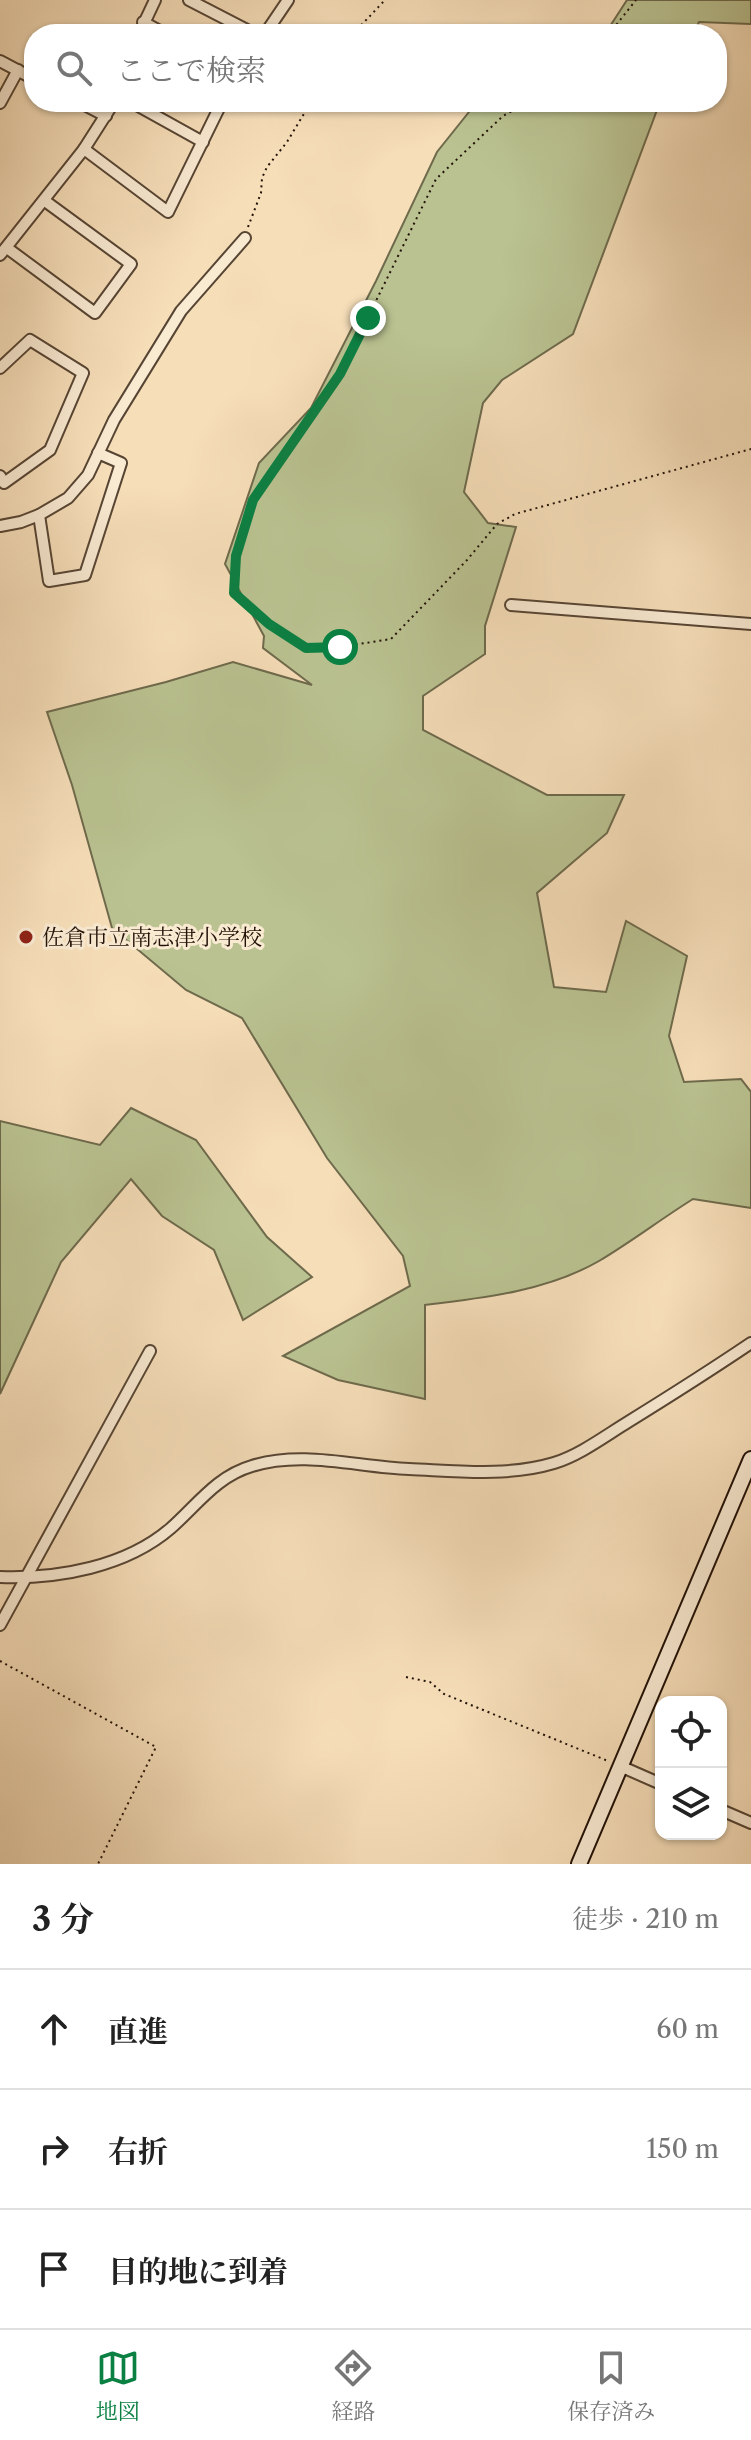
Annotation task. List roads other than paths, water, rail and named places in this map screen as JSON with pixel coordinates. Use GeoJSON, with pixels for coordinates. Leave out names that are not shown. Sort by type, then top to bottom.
{"type":"FeatureCollection","features":[{"type":"Feature","properties":{"kind":"street"},"geometry":{"type":"LineString","coordinates":[[147,24],[143,22],[155,0]]}},
{"type":"Feature","properties":{"kind":"street"},"geometry":{"type":"LineString","coordinates":[[189,0],[236,24]]}},
{"type":"Feature","properties":{"kind":"street"},"geometry":{"type":"LineString","coordinates":[[272,24],[288,0]]}},
{"type":"Feature","properties":{"kind":"street"},"geometry":{"type":"LineString","coordinates":[[0,61],[24,73]]}},
{"type":"Feature","properties":{"kind":"street"},"geometry":{"type":"LineString","coordinates":[[0,103],[18,70]]}},
{"type":"Feature","properties":{"kind":"street"},"geometry":{"type":"LineString","coordinates":[[98,112],[106,116]]}},
{"type":"Feature","properties":{"kind":"street"},"geometry":{"type":"LineString","coordinates":[[45,201],[131,264],[95,313],[4,251],[45,201],[108,112]]}},
{"type":"Feature","properties":{"kind":"street"},"geometry":{"type":"LineString","coordinates":[[149,112],[203,142]]}},
{"type":"Feature","properties":{"kind":"street"},"geometry":{"type":"LineString","coordinates":[[84,149],[168,212],[217,112]]}},
{"type":"Feature","properties":{"kind":"street"},"geometry":{"type":"LineString","coordinates":[[0,526],[39,515],[68,498],[88,475],[114,420],[181,311],[245,238]]}},
{"type":"Feature","properties":{"kind":"street"},"geometry":{"type":"LineString","coordinates":[[0,368],[30,340],[83,373],[50,450],[4,483],[0,476]]}},
{"type":"Feature","properties":{"kind":"street"},"geometry":{"type":"LineString","coordinates":[[39,515],[49,581],[85,575],[121,463],[98,453]]}},
{"type":"Feature","properties":{"kind":"street"},"geometry":{"type":"LineString","coordinates":[[511,605],[751,624]]}},
{"type":"Feature","properties":{"kind":"street"},"geometry":{"type":"LineString","coordinates":[[0,1577],[28,1578],[71,1572],[147,1547],[221,1479],[251,1466],[287,1459],[328,1460],[376,1468],[494,1473],[555,1463],[592,1444],[751,1343]]}},
{"type":"Feature","properties":{"kind":"street"},"geometry":{"type":"LineString","coordinates":[[0,1625],[150,1351]]}},
{"type":"Feature","properties":{"kind":"street"},"geometry":{"type":"LineString","coordinates":[[579,1864],[751,1459]]}},
{"type":"Feature","properties":{"kind":"street"},"geometry":{"type":"LineString","coordinates":[[620,1766],[655,1781]]}},
{"type":"Feature","properties":{"kind":"street"},"geometry":{"type":"LineString","coordinates":[[727,1813],[751,1823]]}},
{"type":"Feature","properties":{"kind":"place","name":"佐倉市立南志津小学校"},"geometry":{"type":"Point","coordinates":[26,937]}}]}
